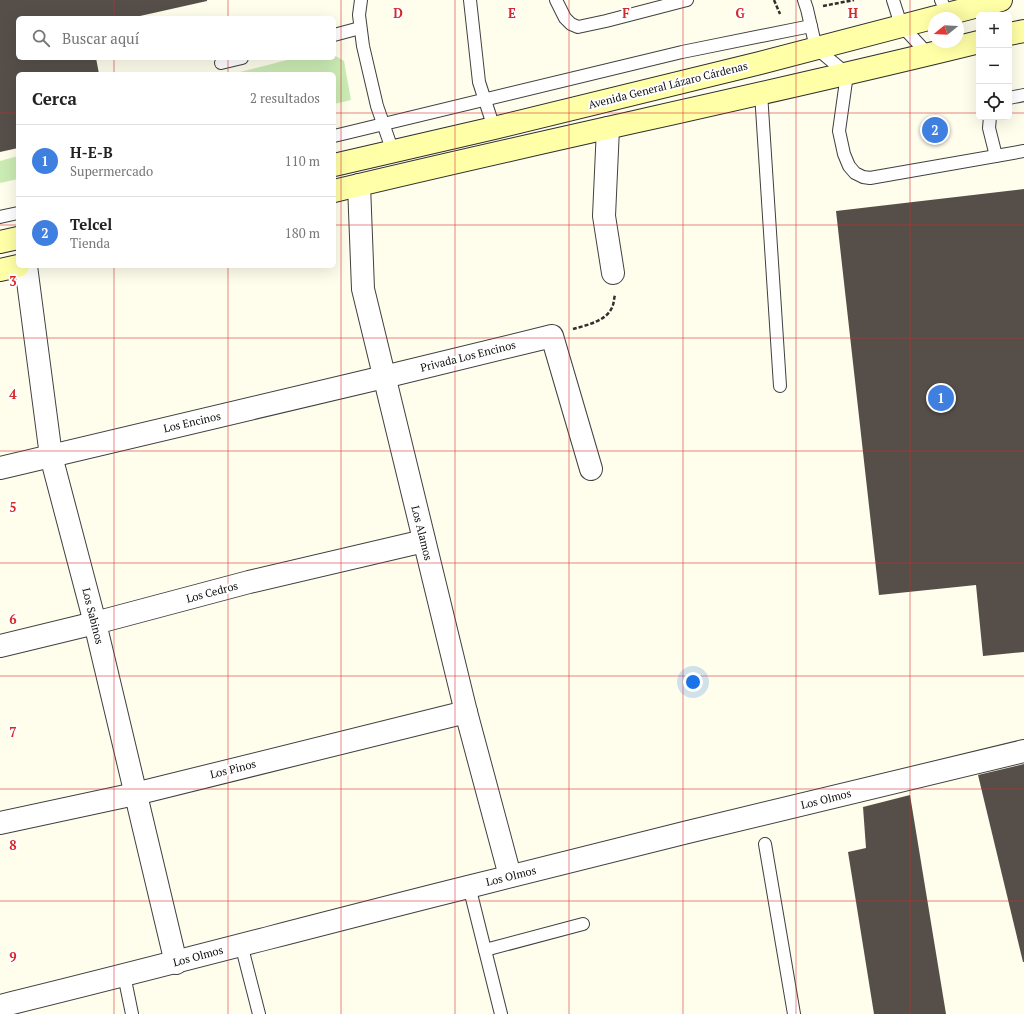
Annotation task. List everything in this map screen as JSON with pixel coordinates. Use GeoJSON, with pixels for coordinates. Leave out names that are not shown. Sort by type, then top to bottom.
{"type":"FeatureCollection","features":[{"type":"Feature","properties":{"kind":"street","name":"Avenida General Lázaro Cárdenas"},"geometry":{"type":"LineString","coordinates":[[336,165],[494,128],[760,63],[901,25],[944,7],[1001,0]]}},
{"type":"Feature","properties":{"kind":"street"},"geometry":{"type":"LineString","coordinates":[[1012,33],[1024,30]]}},
{"type":"Feature","properties":{"kind":"street"},"geometry":{"type":"LineString","coordinates":[[336,191],[676,111],[847,74],[976,43]]}},
{"type":"Feature","properties":{"kind":"street"},"geometry":{"type":"LineString","coordinates":[[676,111],[660,115],[664,106],[760,63]]}},
{"type":"Feature","properties":{"kind":"street"},"geometry":{"type":"LineString","coordinates":[[608,128],[604,216],[613,273]]}},
{"type":"Feature","properties":{"kind":"street","name":"Los Alamos"},"geometry":{"type":"LineString","coordinates":[[359,185],[363,289],[466,712],[510,876]]}},
{"type":"Feature","properties":{"kind":"street"},"geometry":{"type":"LineString","coordinates":[[0,242],[16,238]]}},
{"type":"Feature","properties":{"kind":"street"},"geometry":{"type":"LineString","coordinates":[[0,270],[16,266]]}},
{"type":"Feature","properties":{"kind":"street","name":"Los Sabinos"},"geometry":{"type":"LineString","coordinates":[[26,268],[51,456],[95,623],[176,963]]}},
{"type":"Feature","properties":{"kind":"street"},"geometry":{"type":"LineString","coordinates":[[552,336],[591,469]]}},
{"type":"Feature","properties":{"kind":"street","name":"Privada Los Encinos"},"geometry":{"type":"LineString","coordinates":[[384,377],[552,336]]}},
{"type":"Feature","properties":{"kind":"street","name":"Los Encinos"},"geometry":{"type":"LineString","coordinates":[[0,468],[384,377]]}},
{"type":"Feature","properties":{"kind":"street","name":"Los Cedros"},"geometry":{"type":"LineString","coordinates":[[0,646],[95,623],[249,582],[424,541]]}},
{"type":"Feature","properties":{"kind":"street","name":"Los Pinos"},"geometry":{"type":"LineString","coordinates":[[0,823],[135,794],[466,712]]}},
{"type":"Feature","properties":{"kind":"street","name":"Los Olmos"},"geometry":{"type":"LineString","coordinates":[[0,1006],[176,963],[241,944],[469,886],[1024,751]]}},
{"type":"Feature","properties":{"kind":"lane"},"geometry":{"type":"LineString","coordinates":[[361,0],[359,15],[360,28],[377,106],[393,152]]}},
{"type":"Feature","properties":{"kind":"lane"},"geometry":{"type":"LineString","coordinates":[[470,0],[479,82],[494,128]]}},
{"type":"Feature","properties":{"kind":"lane"},"geometry":{"type":"LineString","coordinates":[[556,0],[565,18],[571,24],[578,27],[687,0]]}},
{"type":"Feature","properties":{"kind":"lane"},"geometry":{"type":"LineString","coordinates":[[804,0],[816,48],[847,74],[839,130],[846,160],[855,174],[870,178],[1024,151]]}},
{"type":"Feature","properties":{"kind":"lane"},"geometry":{"type":"LineString","coordinates":[[893,0],[901,25],[928,54]]}},
{"type":"Feature","properties":{"kind":"lane"},"geometry":{"type":"LineString","coordinates":[[336,136],[682,52],[811,26]]}},
{"type":"Feature","properties":{"kind":"lane"},"geometry":{"type":"LineString","coordinates":[[336,34],[360,28]]}},
{"type":"Feature","properties":{"kind":"lane"},"geometry":{"type":"LineString","coordinates":[[221,63],[234,60]]}},
{"type":"Feature","properties":{"kind":"lane"},"geometry":{"type":"LineString","coordinates":[[761,93],[780,386]]}},
{"type":"Feature","properties":{"kind":"lane"},"geometry":{"type":"LineString","coordinates":[[1012,97],[1024,94]]}},
{"type":"Feature","properties":{"kind":"lane"},"geometry":{"type":"LineString","coordinates":[[990,120],[989,128],[996,156]]}},
{"type":"Feature","properties":{"kind":"lane"},"geometry":{"type":"LineString","coordinates":[[0,217],[16,213]]}},
{"type":"Feature","properties":{"kind":"lane"},"geometry":{"type":"LineString","coordinates":[[765,844],[794,1014]]}},
{"type":"Feature","properties":{"kind":"lane"},"geometry":{"type":"LineString","coordinates":[[469,886],[501,1014]]}},
{"type":"Feature","properties":{"kind":"lane"},"geometry":{"type":"LineString","coordinates":[[485,950],[583,924]]}},
{"type":"Feature","properties":{"kind":"lane"},"geometry":{"type":"LineString","coordinates":[[241,944],[259,1014]]}},
{"type":"Feature","properties":{"kind":"lane"},"geometry":{"type":"LineString","coordinates":[[124,975],[132,1014]]}},
{"type":"Feature","properties":{"kind":"path"},"geometry":{"type":"LineString","coordinates":[[774,0],[780,14]]}},
{"type":"Feature","properties":{"kind":"path"},"geometry":{"type":"LineString","coordinates":[[552,336],[592,323],[606,316],[613,305],[615,294],[613,273]]}},
{"type":"Feature","properties":{"kind":"green space"},"geometry":{"type":"Polygon","coordinates":[[[336,56],[344,61],[351,100],[336,104],[336,72],[240,72],[287,60],[336,60],[336,56]]]}},
{"type":"Feature","properties":{"kind":"green space"},"geometry":{"type":"Polygon","coordinates":[[[16,157],[16,179],[0,183],[0,161],[16,157]]]}},
{"type":"Feature","properties":{"kind":"building"},"geometry":{"type":"Polygon","coordinates":[[[0,0],[207,0],[140,16],[16,16],[16,60],[96,60],[99,72],[16,72],[16,148],[0,152],[0,0]]]}},
{"type":"Feature","properties":{"kind":"building"},"geometry":{"type":"Polygon","coordinates":[[[1024,189],[1024,652],[983,656],[976,585],[879,595],[836,211],[1024,189]]]}},
{"type":"Feature","properties":{"kind":"building"},"geometry":{"type":"Polygon","coordinates":[[[1024,764],[1024,962],[1023,962],[978,775],[1024,764]]]}},
{"type":"Feature","properties":{"kind":"building"},"geometry":{"type":"Polygon","coordinates":[[[910,795],[946,1014],[874,1014],[848,852],[866,848],[863,807],[910,795]]]}},
{"type":"Feature","properties":{"kind":"place","name":"Telcel"},"geometry":{"type":"Point","coordinates":[935,130]}},
{"type":"Feature","properties":{"kind":"place","name":"H-E-B"},"geometry":{"type":"Point","coordinates":[941,398]}}]}
